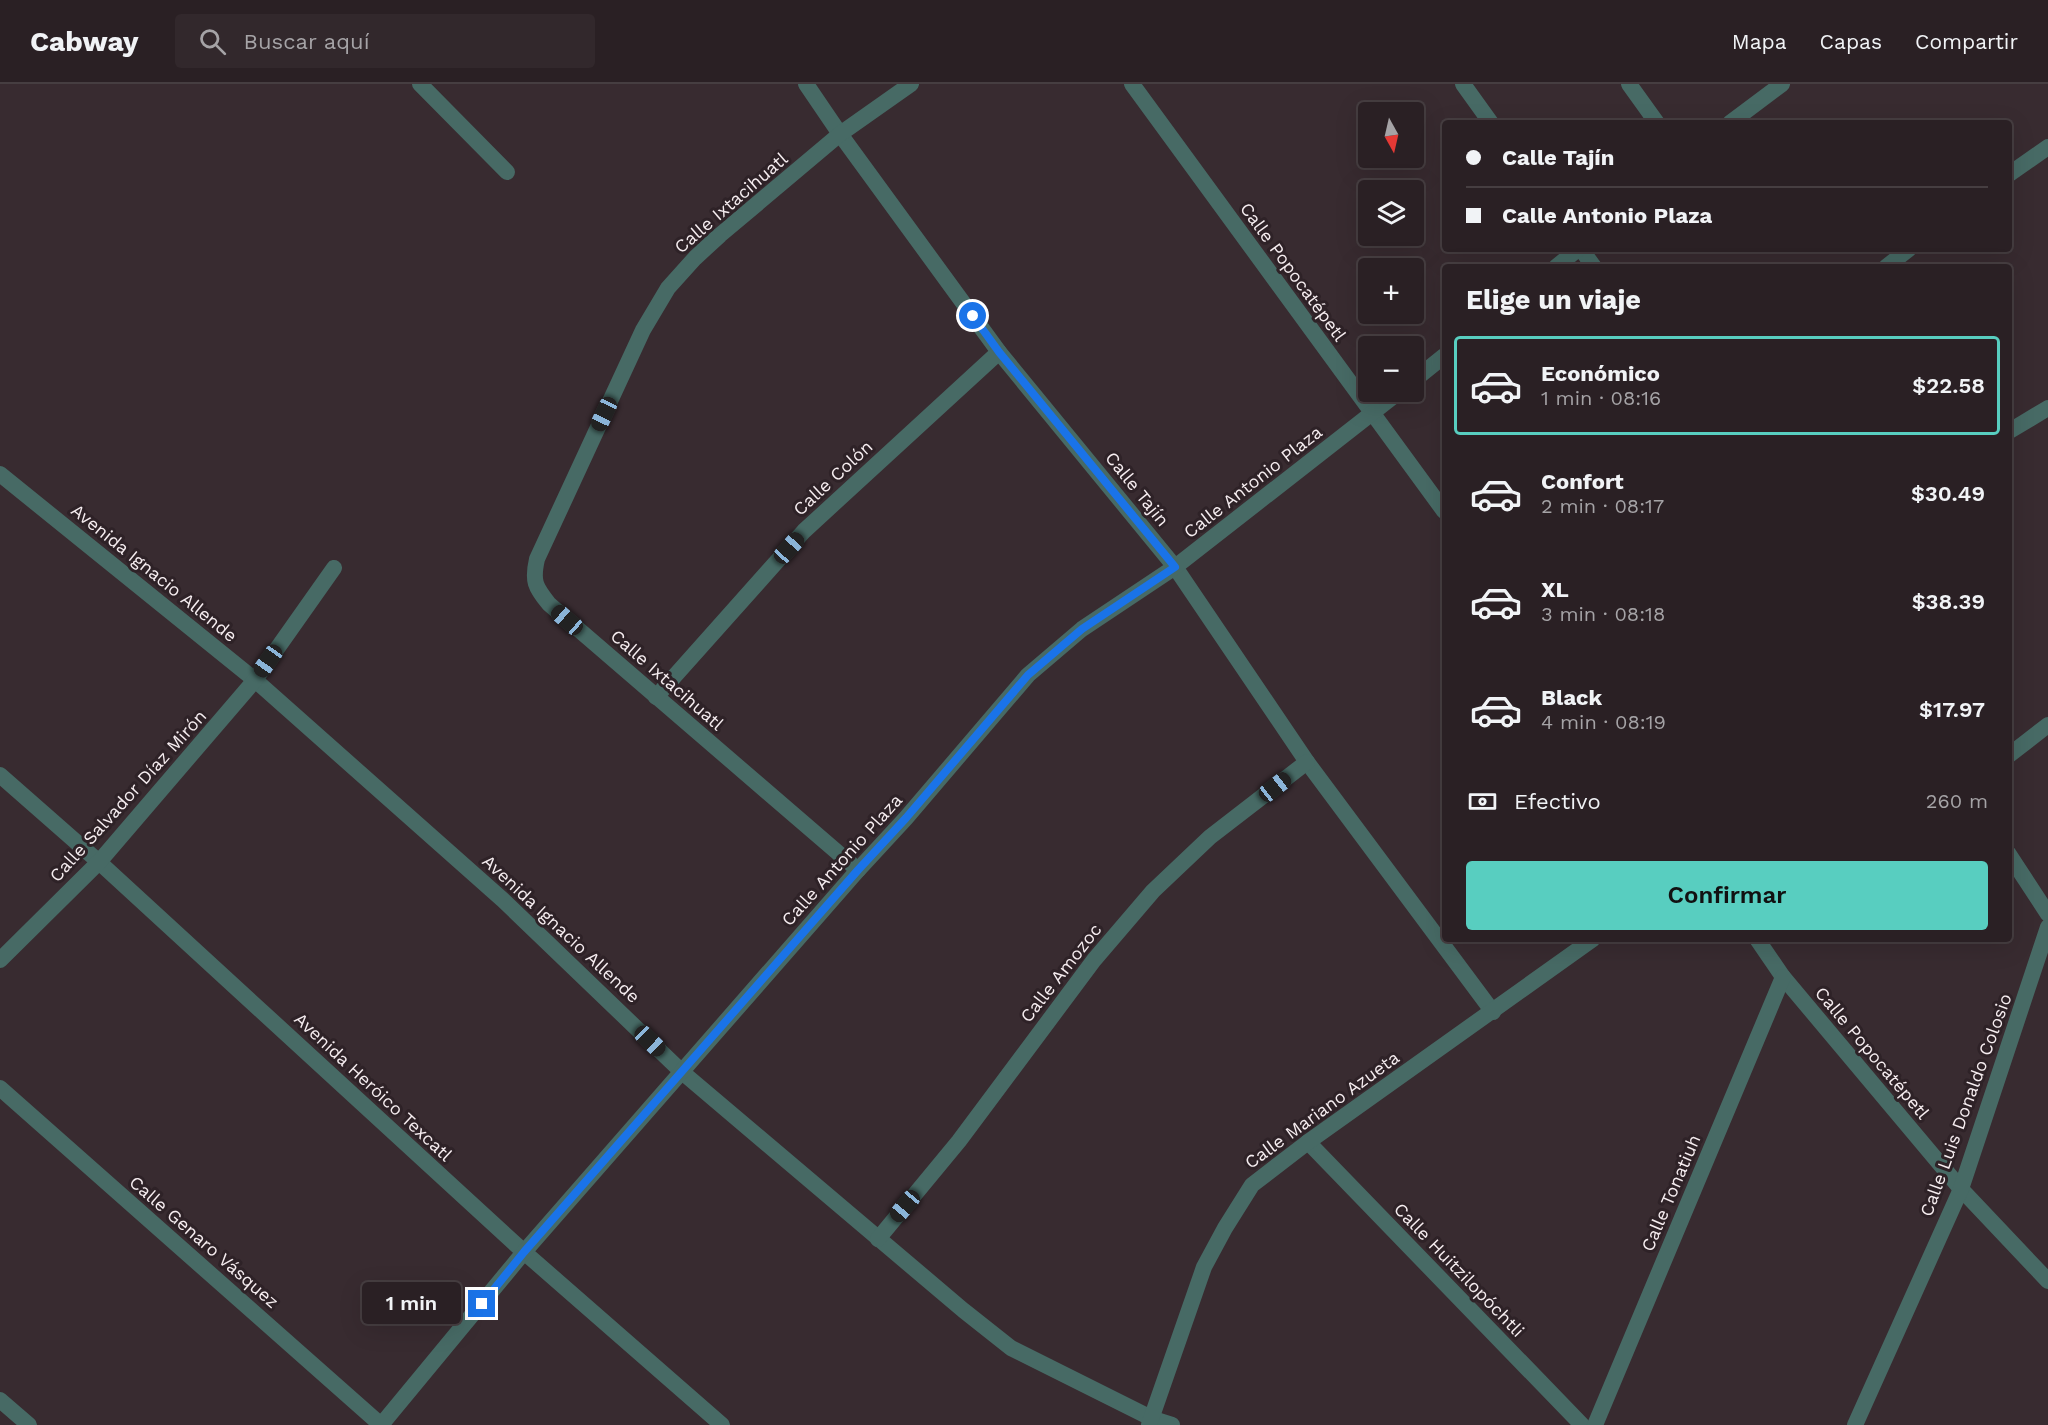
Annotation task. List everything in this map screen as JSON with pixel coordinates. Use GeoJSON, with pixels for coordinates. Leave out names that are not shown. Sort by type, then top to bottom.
{"type":"FeatureCollection","features":[{"type":"Feature","properties":{"kind":"street"},"geometry":{"type":"LineString","coordinates":[[420,84],[507,172]]}},
{"type":"Feature","properties":{"kind":"street","name":"Calle Tajín"},"geometry":{"type":"LineString","coordinates":[[806,84],[999,352],[1175,567],[1307,762],[1493,1012]]}},
{"type":"Feature","properties":{"kind":"street","name":"Calle Ixtacihuatl"},"geometry":{"type":"LineString","coordinates":[[858,870],[549,604],[537,587],[533,576],[537,559],[643,330],[668,288],[695,258],[840,134],[911,84]]}},
{"type":"Feature","properties":{"kind":"street","name":"Calle Popocatépetl"},"geometry":{"type":"LineString","coordinates":[[1132,84],[1442,508]]}},
{"type":"Feature","properties":{"kind":"street"},"geometry":{"type":"LineString","coordinates":[[1463,84],[1489,120]]}},
{"type":"Feature","properties":{"kind":"street"},"geometry":{"type":"LineString","coordinates":[[1629,84],[1655,120]]}},
{"type":"Feature","properties":{"kind":"street"},"geometry":{"type":"LineString","coordinates":[[1734,120],[1782,84]]}},
{"type":"Feature","properties":{"kind":"street"},"geometry":{"type":"LineString","coordinates":[[2012,172],[2048,147]]}},
{"type":"Feature","properties":{"kind":"street"},"geometry":{"type":"LineString","coordinates":[[1560,264],[1576,252]]}},
{"type":"Feature","properties":{"kind":"street"},"geometry":{"type":"LineString","coordinates":[[1582,252],[1592,264]]}},
{"type":"Feature","properties":{"kind":"street"},"geometry":{"type":"LineString","coordinates":[[1890,264],[1905,252]]}},
{"type":"Feature","properties":{"kind":"street","name":"Calle Colón"},"geometry":{"type":"LineString","coordinates":[[656,697],[804,531],[999,352]]}},
{"type":"Feature","properties":{"kind":"street"},"geometry":{"type":"LineString","coordinates":[[1424,372],[1442,358]]}},
{"type":"Feature","properties":{"kind":"street","name":"Calle Antonio Plaza"},"geometry":{"type":"LineString","coordinates":[[381,1425],[524,1252],[906,818],[1028,675],[1082,629],[1175,567],[1386,402]]}},
{"type":"Feature","properties":{"kind":"street"},"geometry":{"type":"LineString","coordinates":[[2012,430],[2048,408]]}},
{"type":"Feature","properties":{"kind":"street","name":"Avenida Ignacio Allende"},"geometry":{"type":"LineString","coordinates":[[0,474],[255,680],[503,900],[682,1072],[878,1239],[1011,1348],[1151,1422],[1172,1425]]}},
{"type":"Feature","properties":{"kind":"street","name":"Calle Salvador Díaz Mirón"},"geometry":{"type":"LineString","coordinates":[[0,960],[99,862],[255,680],[334,568]]}},
{"type":"Feature","properties":{"kind":"street"},"geometry":{"type":"LineString","coordinates":[[2012,753],[2048,725]]}},
{"type":"Feature","properties":{"kind":"street","name":"Calle Amozoc"},"geometry":{"type":"LineString","coordinates":[[878,1239],[959,1141],[1094,960],[1153,891],[1210,837],[1307,762]]}},
{"type":"Feature","properties":{"kind":"street","name":"Avenida Heróico Texcatl"},"geometry":{"type":"LineString","coordinates":[[0,775],[99,862],[524,1252],[722,1425]]}},
{"type":"Feature","properties":{"kind":"street"},"geometry":{"type":"LineString","coordinates":[[2012,859],[2048,914]]}},
{"type":"Feature","properties":{"kind":"street","name":"Calle Luis Donaldo Colosio"},"geometry":{"type":"LineString","coordinates":[[1855,1425],[1961,1188],[2048,927]]}},
{"type":"Feature","properties":{"kind":"street","name":"Calle Mariano Azueta"},"geometry":{"type":"LineString","coordinates":[[1151,1422],[1204,1267],[1252,1185],[1308,1142],[1589,942]]}},
{"type":"Feature","properties":{"kind":"street","name":"Calle Popocatépetl"},"geometry":{"type":"LineString","coordinates":[[1759,942],[1782,977],[1961,1188],[2048,1281]]}},
{"type":"Feature","properties":{"kind":"street","name":"Calle Tonatiuh"},"geometry":{"type":"LineString","coordinates":[[1595,1425],[1782,977]]}},
{"type":"Feature","properties":{"kind":"street","name":"Calle Genaro Vásquez"},"geometry":{"type":"LineString","coordinates":[[0,1088],[381,1425]]}},
{"type":"Feature","properties":{"kind":"street","name":"Calle Huitzilopóchtli"},"geometry":{"type":"LineString","coordinates":[[1308,1142],[1582,1425]]}},
{"type":"Feature","properties":{"kind":"street"},"geometry":{"type":"LineString","coordinates":[[0,1400],[29,1425]]}},
{"type":"Feature","properties":{"kind":"route"},"geometry":{"type":"LineString","coordinates":[[482,1304],[524,1252],[906,818],[1028,675],[1082,629],[1175,567],[999,352],[973,316]]}}]}
